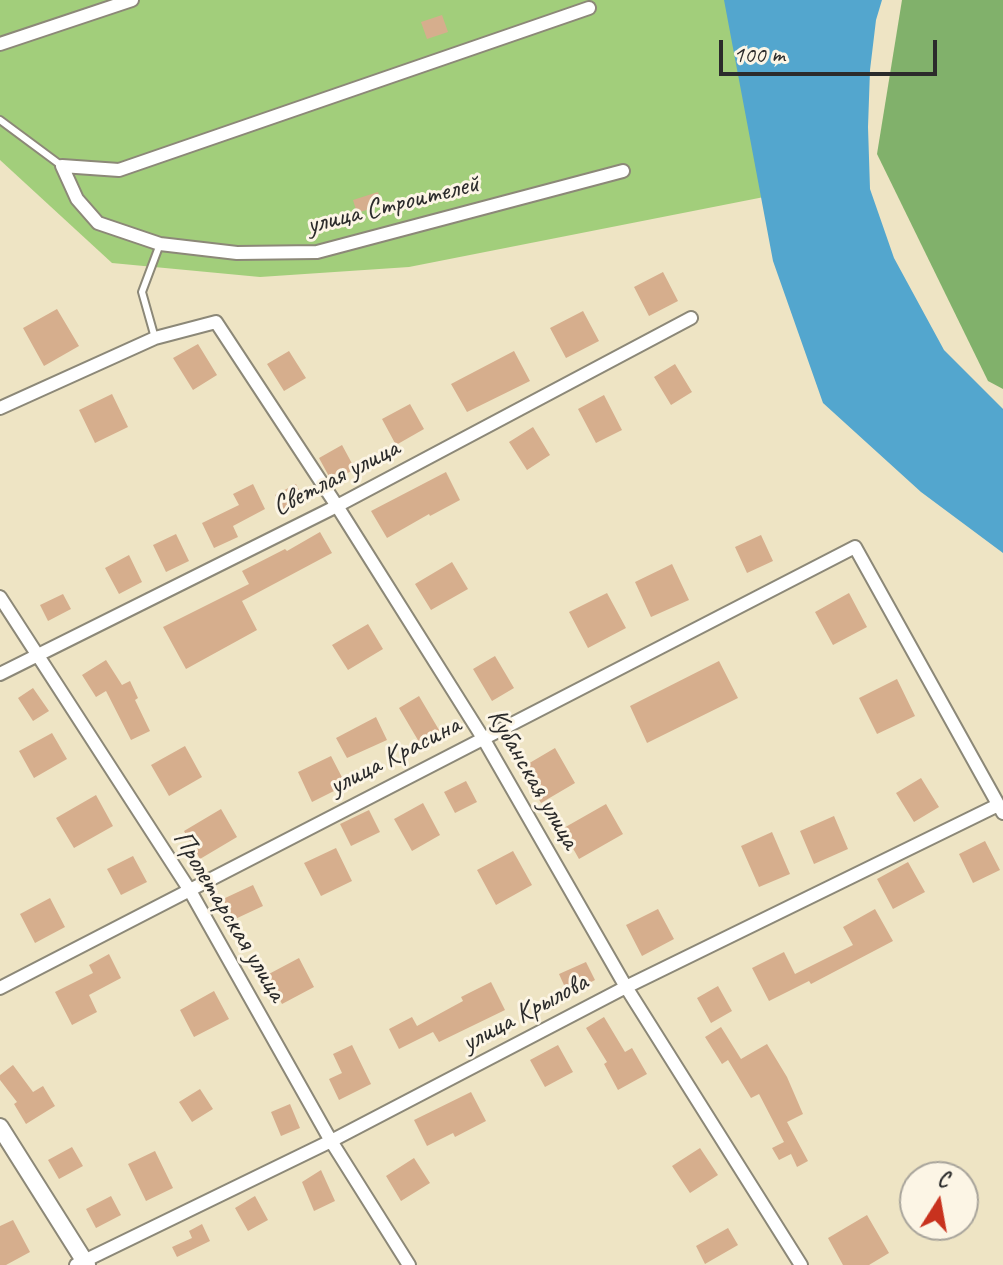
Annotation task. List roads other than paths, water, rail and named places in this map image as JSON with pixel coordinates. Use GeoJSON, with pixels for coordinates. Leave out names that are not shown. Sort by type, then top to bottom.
{"type":"FeatureCollection","features":[{"type":"Feature","properties":{"kind":"street"},"geometry":{"type":"LineString","coordinates":[[0,44],[132,0]]}},
{"type":"Feature","properties":{"kind":"street"},"geometry":{"type":"LineString","coordinates":[[62,166],[119,170],[589,8]]}},
{"type":"Feature","properties":{"kind":"street","name":"улица Строителей"},"geometry":{"type":"LineString","coordinates":[[62,166],[77,199],[98,223],[160,244],[237,253],[317,252],[623,171]]}},
{"type":"Feature","properties":{"kind":"street","name":"Светлая улица"},"geometry":{"type":"LineString","coordinates":[[0,674],[337,506],[691,318]]}},
{"type":"Feature","properties":{"kind":"street","name":"Кубанская улица"},"geometry":{"type":"LineString","coordinates":[[155,338],[216,322],[337,506],[483,738],[626,987],[801,1265]]}},
{"type":"Feature","properties":{"kind":"street"},"geometry":{"type":"LineString","coordinates":[[0,408],[155,338]]}},
{"type":"Feature","properties":{"kind":"street","name":"улица Красина"},"geometry":{"type":"LineString","coordinates":[[0,988],[855,547],[1001,809]]}},
{"type":"Feature","properties":{"kind":"street","name":"Пролетарская улица"},"geometry":{"type":"LineString","coordinates":[[0,597],[189,889],[331,1141],[409,1265]]}},
{"type":"Feature","properties":{"kind":"street","name":"улица Крылова"},"geometry":{"type":"LineString","coordinates":[[82,1264],[331,1141],[626,987],[1001,809]]}},
{"type":"Feature","properties":{"kind":"street"},"geometry":{"type":"LineString","coordinates":[[0,1127],[82,1264]]}},
{"type":"Feature","properties":{"kind":"lane"},"geometry":{"type":"LineString","coordinates":[[0,120],[62,166]]}},
{"type":"Feature","properties":{"kind":"lane"},"geometry":{"type":"LineString","coordinates":[[155,338],[142,292],[160,244]]}},
{"type":"Feature","properties":{"kind":"water"},"geometry":{"type":"Polygon","coordinates":[[[724,0],[882,0],[876,20],[870,70],[870,189],[894,258],[944,350],[1003,409],[1003,553],[921,492],[823,403],[773,261],[724,0]]]}}]}
